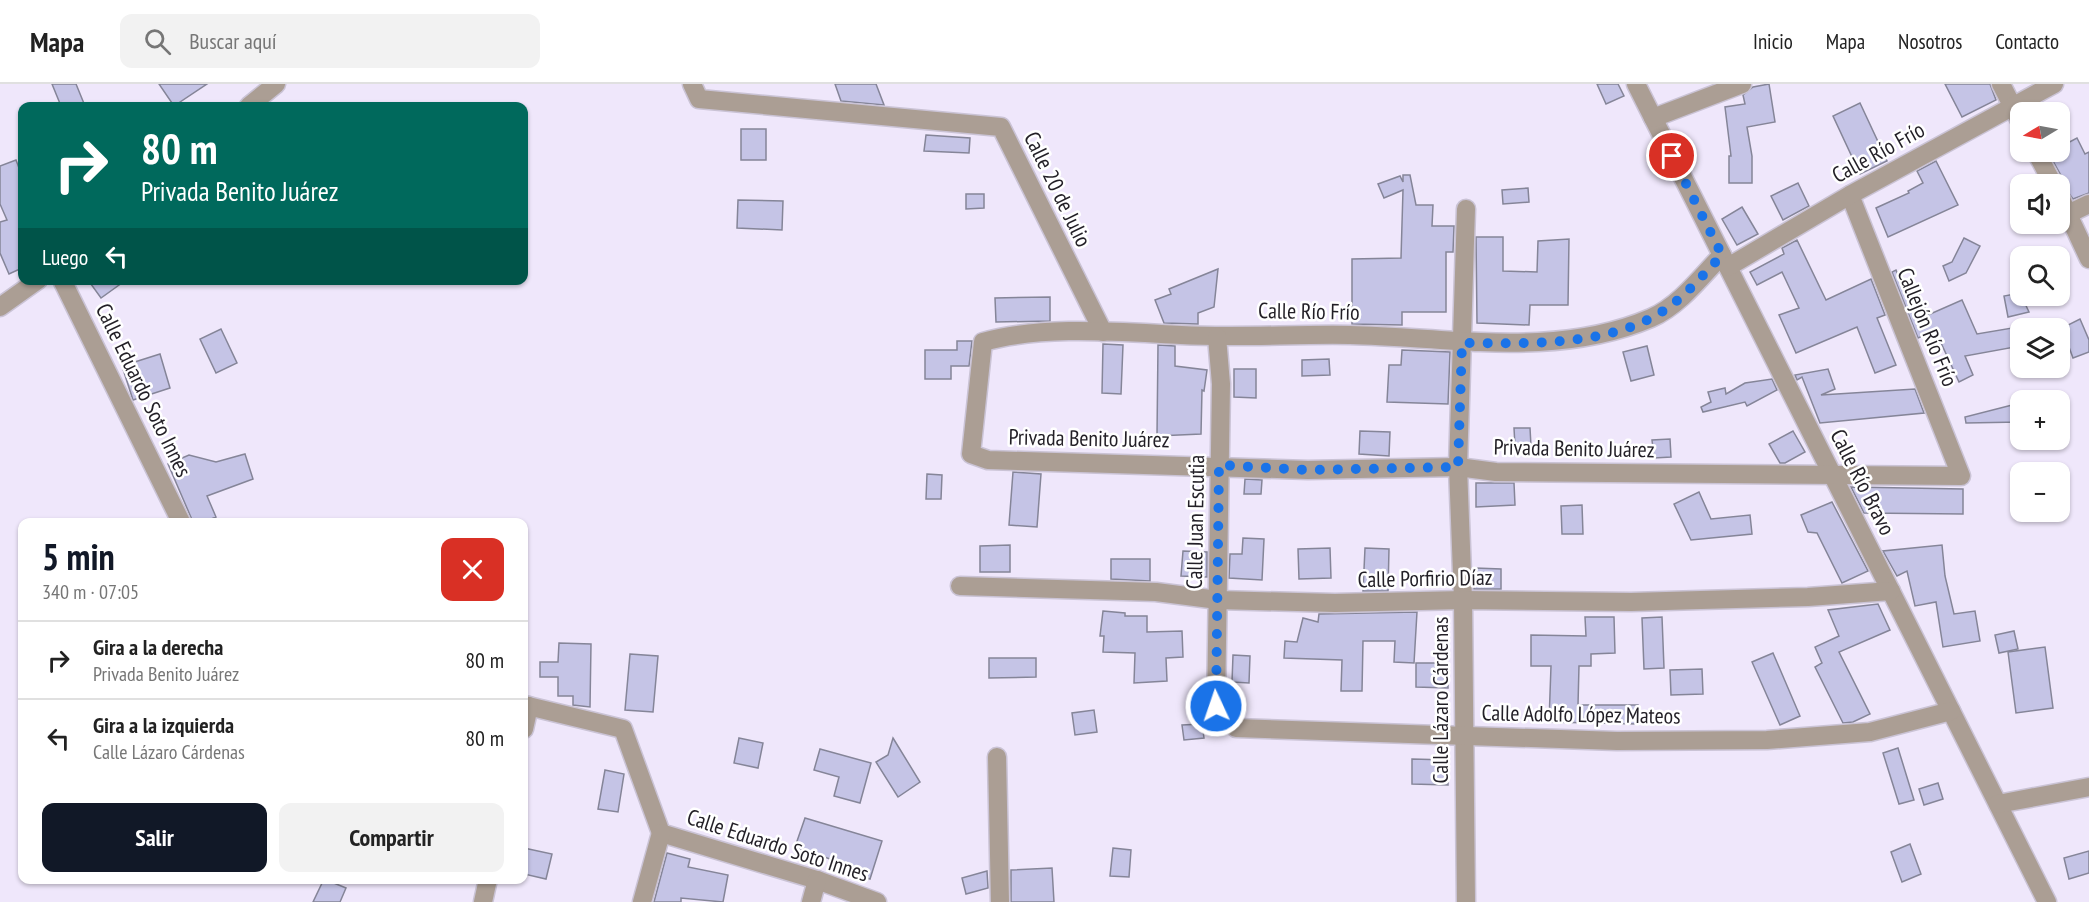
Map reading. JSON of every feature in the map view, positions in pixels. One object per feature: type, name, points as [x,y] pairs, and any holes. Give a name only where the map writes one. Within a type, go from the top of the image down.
[{"type":"street","points":[[254,102],[276,84]]},
{"type":"street","name":"Calle 20 de Julio","points":[[693,84],[699,99],[1001,127],[1103,332]]},
{"type":"street","name":"Calle Río Bravo","points":[[1636,84],[2047,902]]},
{"type":"street","points":[[1653,118],[1742,84]]},
{"type":"street","points":[[2001,84],[2010,102]]},
{"type":"street","name":"Calle Río Frío","points":[[2018,102],[2054,84]]},
{"type":"street","name":"Calle Río Frío","points":[[971,454],[982,342],[1010,334],[1103,332],[1217,337],[1240,334],[1352,335],[1462,343],[1515,343],[1601,335],[1653,317],[1725,261],[2010,106]]},
{"type":"street","name":"Callejón Río Frío","points":[[1850,195],[1961,476]]},
{"type":"street","points":[[2070,213],[2089,204]]},
{"type":"street","name":"Calle Lázaro Cárdenas","points":[[1466,209],[1458,467],[1463,600],[1466,902]]},
{"type":"street","points":[[2070,218],[2089,259]]},
{"type":"street","points":[[0,307],[31,285]]},
{"type":"street","name":"Calle Eduardo Soto Innes","points":[[65,285],[160,474],[179,518]]},
{"type":"street","name":"Calle Juan Escutia","points":[[1216,706],[1221,384],[1217,337]]},
{"type":"street","name":"Privada Benito Juárez","points":[[971,454],[988,460],[1219,465],[1308,470],[1458,467],[1496,472],[1833,477],[1961,476]]},
{"type":"street","name":"Calle Porfirio Díaz","points":[[960,586],[1156,592],[1218,600],[1335,603],[1463,600],[1642,602],[1808,597],[1890,591]]},
{"type":"street","name":"Calle Eduardo Soto Innes","points":[[528,706],[623,729],[661,833],[817,880],[877,902]]},
{"type":"street","name":"Calle Adolfo López Mateos","points":[[1216,706],[1236,728],[1363,730],[1617,741],[1767,740],[1870,732],[1951,711]]},
{"type":"street","points":[[997,757],[1000,902]]},
{"type":"street","points":[[1998,804],[2089,787]]},
{"type":"street","points":[[642,902],[661,833]]},
{"type":"street","points":[[812,902],[817,880]]},
{"type":"street","points":[[483,902],[487,884]]},
{"type":"building","points":[[52,84],[76,84],[83,102],[59,102]]},
{"type":"building","points":[[159,84],[207,84],[180,102],[171,102]]},
{"type":"building","points":[[835,84],[876,84],[884,105],[841,101]]},
{"type":"building","points":[[1597,84],[1618,84],[1624,96],[1606,104]]},
{"type":"building","points":[[1769,84],[1775,122],[1747,127],[1752,156],[1752,183],[1729,183],[1729,156],[1731,156],[1725,107],[1745,104],[1743,95],[1753,87]]},
{"type":"building","points":[[1945,84],[1990,84],[1996,100],[1962,117]]},
{"type":"building","points":[[1860,103],[1887,161],[1860,174],[1833,116]]},
{"type":"building","points":[[741,129],[766,129],[766,160],[741,160]]},
{"type":"building","points":[[926,135],[970,138],[969,153],[924,151]]},
{"type":"building","points":[[2077,138],[2085,154],[2089,152],[2089,193],[2073,199],[2070,195],[2070,174],[2060,174],[2054,162],[2070,162],[2070,142]]},
{"type":"building","points":[[16,160],[18,165],[18,270],[9,274],[0,253],[0,222],[7,220],[0,204],[0,166]]},
{"type":"building","points":[[1936,161],[1958,205],[1888,237],[1876,208],[1909,193],[1908,191],[1923,183],[1917,171]]},
{"type":"building","points":[[1403,175],[1410,175],[1416,205],[1433,205],[1432,226],[1454,226],[1453,252],[1446,252],[1446,312],[1402,312],[1402,325],[1352,324],[1352,259],[1401,258],[1403,190],[1384,198],[1378,184],[1400,176],[1403,182]]},
{"type":"building","points":[[1798,183],[1809,206],[1783,220],[1771,196]]},
{"type":"building","points":[[1528,188],[1529,202],[1503,204],[1502,190]]},
{"type":"building","points":[[966,194],[984,194],[984,208],[966,209]]},
{"type":"building","points":[[738,200],[783,201],[782,230],[737,228]]},
{"type":"building","points":[[1742,207],[1758,234],[1737,245],[1722,219]]},
{"type":"building","points":[[1476,237],[1503,237],[1503,271],[1537,272],[1538,241],[1569,239],[1568,305],[1530,305],[1529,325],[1477,323]]},
{"type":"building","points":[[1964,238],[1980,246],[1966,273],[1949,281],[1943,266],[1952,262]]},
{"type":"building","points":[[1797,240],[1826,300],[1871,279],[1885,315],[1877,318],[1896,365],[1875,373],[1857,327],[1796,353],[1779,315],[1799,308],[1782,272],[1757,285],[1750,272],[1784,254],[1782,248]]},
{"type":"building","points":[[1218,269],[1214,307],[1198,313],[1198,324],[1164,323],[1155,300],[1171,294],[1169,289]]},
{"type":"building","points":[[1896,270],[1905,293],[1916,288],[1928,315],[1962,300],[1977,334],[2010,328],[2010,348],[1965,356],[1973,375],[1959,382],[1941,343],[1930,347],[1925,335],[1918,338],[1892,272]]},
{"type":"building","points":[[92,285],[119,285],[101,298]]},
{"type":"building","points":[[2010,295],[2010,306],[2026,306],[2029,312],[2008,317],[2004,296]]},
{"type":"building","points":[[1050,297],[1050,321],[996,322],[995,298]]},
{"type":"building","points":[[2080,319],[2089,340],[2089,352],[2073,358],[2070,350],[2070,324]]},
{"type":"building","points":[[221,329],[237,363],[216,373],[200,339]]},
{"type":"building","points":[[957,341],[972,341],[969,366],[951,366],[951,379],[925,379],[925,350],[957,350]]},
{"type":"building","points":[[1103,344],[1123,345],[1121,394],[1102,393]]},
{"type":"building","points":[[1158,345],[1175,346],[1175,366],[1207,370],[1204,391],[1202,390],[1201,434],[1157,436]]},
{"type":"building","points":[[1647,346],[1654,375],[1631,381],[1623,352]]},
{"type":"building","points":[[1402,350],[1450,352],[1448,404],[1387,402],[1389,365],[1401,365]]},
{"type":"building","points":[[160,354],[170,388],[133,400],[122,366]]},
{"type":"building","points":[[1329,359],[1330,375],[1302,376],[1302,360]]},
{"type":"building","points":[[1234,369],[1256,369],[1256,398],[1234,397]]},
{"type":"building","points":[[1828,369],[1835,389],[1821,395],[1915,389],[1924,413],[1820,423],[1802,377],[1797,380],[1795,375]]},
{"type":"building","points":[[1772,379],[1777,390],[1747,406],[1745,402],[1703,412],[1701,407],[1711,402],[1708,392],[1725,388],[1726,394],[1745,383]]},
{"type":"building","points":[[2010,406],[2010,422],[1966,423],[1965,417]]},
{"type":"building","points":[[1514,428],[1530,428],[1531,446],[1515,446]]},
{"type":"building","points":[[1360,431],[1390,432],[1389,456],[1359,454]]},
{"type":"building","points":[[1793,431],[1805,452],[1785,463],[1780,463],[1769,444]]},
{"type":"building","points":[[1670,439],[1671,457],[1654,458],[1652,440]]},
{"type":"building","points":[[245,454],[253,479],[207,496],[216,517],[191,518],[168,464],[189,455],[216,462]]},
{"type":"building","points":[[1013,472],[1041,474],[1037,527],[1009,525]]},
{"type":"building","points":[[927,474],[942,475],[941,499],[926,499]]},
{"type":"building","points":[[1245,479],[1262,480],[1261,494],[1244,494]]},
{"type":"building","points":[[1476,483],[1514,483],[1515,505],[1476,507]]},
{"type":"building","points":[[1851,487],[1963,489],[1963,514],[1864,513]]},
{"type":"building","points":[[1699,492],[1711,519],[1750,515],[1752,534],[1691,540],[1674,504]]},
{"type":"building","points":[[1832,502],[1868,571],[1842,583],[1817,533],[1808,532],[1801,515]]},
{"type":"building","points":[[1582,505],[1583,534],[1562,534],[1561,506]]},
{"type":"building","points":[[1243,538],[1264,539],[1262,580],[1229,578],[1230,554],[1242,554]]},
{"type":"building","points":[[1010,545],[1010,572],[980,572],[980,546]]},
{"type":"building","points":[[1942,545],[1945,576],[1954,614],[1975,611],[1980,641],[1943,647],[1936,602],[1915,606],[1907,571],[1897,576],[1883,551]]},
{"type":"building","points":[[1330,548],[1331,578],[1299,579],[1298,549]]},
{"type":"building","points":[[1365,548],[1389,549],[1388,591],[1363,591]]},
{"type":"building","points":[[1183,551],[1207,552],[1207,577],[1181,576]]},
{"type":"building","points":[[1111,559],[1150,559],[1150,581],[1111,579]]},
{"type":"building","points":[[1475,568],[1501,569],[1501,589],[1474,589]]},
{"type":"building","points":[[1878,604],[1890,630],[1839,652],[1870,714],[1853,722],[1843,723],[1815,667],[1822,663],[1815,647],[1839,636],[1828,610]]},
{"type":"building","points":[[1103,611],[1125,613],[1125,616],[1147,616],[1147,632],[1182,631],[1183,657],[1166,658],[1167,681],[1134,683],[1135,653],[1103,652],[1104,636],[1100,636]]},
{"type":"building","points":[[1417,612],[1414,663],[1394,662],[1395,641],[1363,641],[1362,691],[1341,691],[1342,660],[1284,658],[1285,641],[1297,642],[1303,618],[1318,622],[1319,614]]},
{"type":"building","points":[[1585,617],[1614,617],[1615,653],[1591,654],[1591,666],[1579,666],[1578,705],[1638,705],[1638,724],[1549,722],[1551,666],[1531,666],[1531,635],[1586,636]]},
{"type":"building","points":[[1662,617],[1664,668],[1644,669],[1642,618]]},
{"type":"building","points":[[2014,631],[2018,649],[1999,653],[1995,635]]},
{"type":"building","points":[[559,643],[591,644],[590,707],[573,705],[573,696],[558,696],[558,677],[540,677],[540,662],[558,662]]},
{"type":"building","points":[[2045,647],[2053,708],[2016,713],[2008,652]]},
{"type":"building","points":[[1773,653],[1800,716],[1780,725],[1752,662]]},
{"type":"building","points":[[630,654],[658,656],[653,712],[625,710]]},
{"type":"building","points":[[1233,655],[1250,656],[1249,683],[1232,682]]},
{"type":"building","points":[[989,658],[1036,658],[1036,677],[989,678]]},
{"type":"building","points":[[1416,663],[1448,663],[1448,688],[1416,687]]},
{"type":"building","points":[[1702,669],[1703,694],[1671,695],[1670,670]]},
{"type":"building","points":[[1094,710],[1097,732],[1075,735],[1072,713]]},
{"type":"building","points":[[1202,724],[1204,738],[1184,740],[1182,725]]},
{"type":"building","points":[[739,738],[763,743],[758,768],[734,763]]},
{"type":"building","points":[[893,738],[920,782],[898,797],[876,762],[888,755]]},
{"type":"building","points":[[1898,748],[1914,800],[1899,804],[1883,753]]},
{"type":"building","points":[[820,749],[871,763],[860,803],[834,796],[839,777],[814,770]]},
{"type":"building","points":[[1412,759],[1448,760],[1448,785],[1412,784]]},
{"type":"building","points":[[605,770],[624,774],[618,812],[598,809]]},
{"type":"building","points":[[1938,783],[1943,799],[1924,805],[1919,789]]},
{"type":"building","points":[[805,818],[882,841],[870,879],[834,868],[836,861],[795,847]]},
{"type":"building","points":[[1910,844],[1921,874],[1902,882],[1891,852]]},
{"type":"building","points":[[1113,848],[1131,850],[1129,877],[1110,876]]},
{"type":"building","points":[[528,849],[552,854],[546,879],[528,875]]},
{"type":"building","points":[[2089,851],[2089,873],[2069,879],[2064,858]]},
{"type":"building","points":[[667,853],[690,859],[688,867],[728,875],[723,902],[681,898],[681,902],[654,902]]},
{"type":"building","points":[[1052,868],[1054,902],[1011,902],[1011,870]]},
{"type":"building","points":[[987,871],[988,888],[966,894],[962,878]]},
{"type":"building","points":[[322,884],[336,884],[346,888],[340,902],[313,902]]},
{"type":"route","points":[[1216,706],[1214,677],[1218,600],[1219,465],[1308,470],[1458,467],[1462,343],[1515,343],[1601,335],[1653,317],[1689,291],[1722,255],[1672,156]]}]
